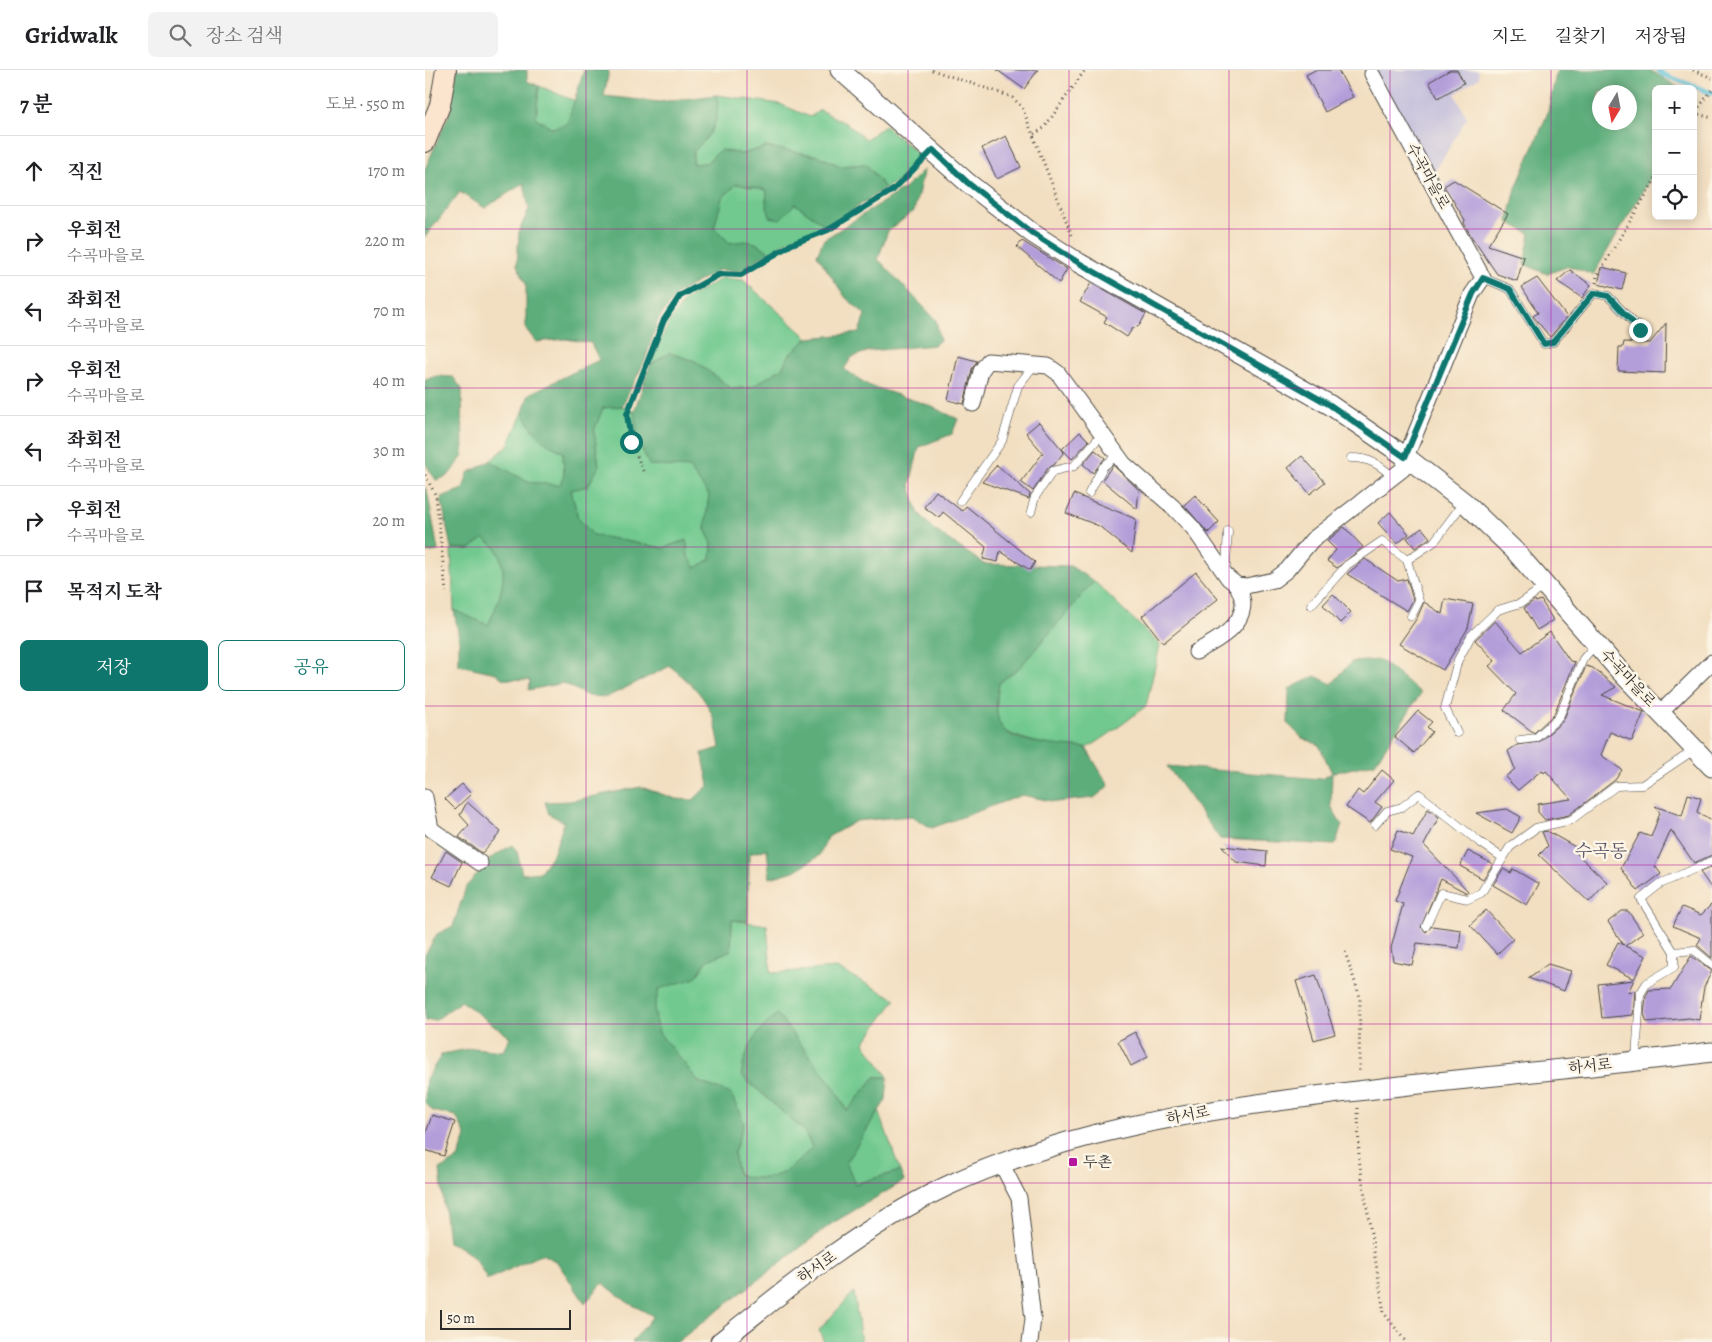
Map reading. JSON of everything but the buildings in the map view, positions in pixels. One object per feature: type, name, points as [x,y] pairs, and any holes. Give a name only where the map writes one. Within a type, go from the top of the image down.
[{"type":"main road","points":[[425,142],[440,105],[446,70]]},
{"type":"street","name":"수곡마을로","points":[[840,70],[933,150],[968,183],[1011,216],[1079,263],[1330,405],[1405,457],[1464,502],[1515,551],[1596,644],[1712,767]]},
{"type":"street","name":"수곡마을로","points":[[1372,74],[1483,278]]},
{"type":"street","points":[[1237,584],[1246,586],[1274,580],[1287,570],[1311,540],[1403,469],[1405,457],[1473,294],[1483,278]]},
{"type":"street","points":[[973,404],[981,370],[988,361],[1048,366],[1058,373],[1124,464],[1173,507],[1193,528],[1221,568],[1237,584],[1243,603],[1237,623],[1219,639],[1196,652]]},
{"type":"street","name":"수곡마을로","points":[[1660,713],[1712,662]]},
{"type":"street","points":[[425,797],[431,829],[480,863]]},
{"type":"street","name":"하서로","points":[[720,1342],[790,1286],[889,1218],[946,1187],[1001,1163],[1064,1142],[1123,1127],[1225,1107],[1358,1090],[1635,1062],[1712,1052]]},
{"type":"street","points":[[1001,1163],[1019,1198],[1033,1319],[1030,1342]]},
{"type":"lane","points":[[1483,278],[1510,289],[1544,344],[1553,342],[1594,293],[1608,296],[1640,330]]},
{"type":"lane","points":[[960,501],[1002,441],[1018,386],[1035,364]]},
{"type":"lane","points":[[1031,512],[1035,497],[1053,471],[1074,466],[1102,434]]},
{"type":"lane","points":[[1089,493],[1103,467],[1117,455]]},
{"type":"lane","points":[[1351,458],[1365,458],[1382,466],[1393,477]]},
{"type":"lane","points":[[1407,560],[1434,542],[1464,502]]},
{"type":"lane","points":[[1221,568],[1226,565],[1228,531]]},
{"type":"lane","points":[[1311,605],[1347,565],[1383,541],[1407,560],[1419,601],[1411,616]]},
{"type":"lane","points":[[1457,733],[1445,708],[1458,660],[1471,636],[1498,610],[1521,603],[1545,586]]},
{"type":"lane","name":"수곡마을로","points":[[1520,740],[1536,738],[1559,717],[1583,660],[1596,644]]},
{"type":"lane","points":[[1426,926],[1441,893],[1468,899],[1481,893],[1510,847],[1536,828],[1571,820],[1616,786],[1642,784],[1696,748]]},
{"type":"lane","points":[[1375,824],[1387,811],[1402,807],[1419,794],[1478,841],[1503,858]]},
{"type":"lane","points":[[1635,1062],[1640,994],[1647,983],[1674,968],[1674,952],[1641,899],[1659,884],[1712,861]]},
{"type":"lane","points":[[1674,952],[1694,950],[1712,965]]},
{"type":"path","points":[[932,70],[1012,97],[1022,107],[1077,248],[1079,263]]},
{"type":"path","points":[[1034,134],[1044,128],[1085,70]]},
{"type":"path","points":[[1693,70],[1712,78]]},
{"type":"path","points":[[1697,110],[1712,90]]},
{"type":"path","points":[[1697,115],[1712,118]]},
{"type":"path","points":[[643,471],[631,442],[627,414],[664,320],[680,296],[720,274],[741,275],[792,244],[828,230],[893,190],[933,150]]},
{"type":"path","points":[[1594,293],[1597,276],[1652,185]]},
{"type":"path","points":[[425,475],[436,496],[446,592]]},
{"type":"path","points":[[1345,952],[1360,997],[1359,1159],[1384,1313],[1406,1342]]},
{"type":"shaded area","points":[[1373,70],[1478,70],[1479,78],[1455,94],[1467,118],[1434,173]]},
{"type":"green space","points":[[457,70],[527,70],[527,81],[539,86],[536,118],[552,128],[567,124],[584,70],[609,70],[604,96],[659,102],[717,95],[716,120],[710,133],[693,152],[693,164],[706,163],[720,150],[742,154],[766,147],[819,156],[840,166],[866,164],[885,188],[828,227],[795,204],[780,219],[770,217],[766,203],[767,190],[737,184],[722,198],[714,228],[730,243],[751,242],[760,245],[769,252],[740,271],[719,270],[678,293],[658,320],[645,360],[622,406],[603,408],[594,431],[599,466],[588,486],[571,490],[578,518],[593,535],[663,548],[687,540],[688,556],[696,568],[711,559],[712,543],[705,529],[709,495],[689,468],[649,465],[638,440],[634,412],[650,365],[669,353],[695,361],[732,389],[752,387],[782,368],[790,354],[808,338],[859,333],[865,314],[846,298],[817,255],[823,240],[905,188],[924,169],[914,211],[888,231],[878,259],[936,320],[940,340],[934,345],[869,351],[852,357],[844,369],[868,385],[928,405],[958,419],[952,434],[919,447],[910,485],[918,512],[933,529],[984,564],[1070,566],[1094,581],[1020,667],[999,683],[997,710],[1001,726],[1006,732],[1015,737],[1039,743],[1086,748],[1109,786],[1094,798],[1056,802],[1022,795],[932,828],[911,816],[856,821],[828,837],[819,856],[794,871],[770,878],[767,849],[749,854],[748,921],[732,920],[731,950],[708,960],[695,978],[659,989],[654,1010],[659,1033],[699,1082],[731,1094],[744,1123],[734,1153],[738,1175],[761,1178],[779,1174],[796,1164],[812,1147],[804,1131],[741,1075],[746,1056],[753,1041],[763,1027],[777,1014],[834,1087],[847,1111],[875,1077],[888,1077],[886,1100],[846,1162],[855,1184],[900,1171],[904,1181],[831,1224],[677,1342],[632,1342],[653,1316],[627,1302],[603,1283],[585,1303],[557,1262],[542,1254],[487,1280],[472,1256],[448,1242],[440,1169],[458,1159],[466,1136],[456,1116],[433,1111],[425,1102],[426,1079],[442,1054],[473,1048],[503,1051],[510,1037],[461,1001],[436,1020],[425,1021],[425,955],[437,934],[453,926],[466,887],[491,858],[512,845],[517,851],[522,874],[540,872],[554,852],[564,822],[549,814],[545,802],[570,801],[641,787],[676,799],[693,800],[709,785],[702,753],[720,748],[714,721],[705,701],[670,666],[607,697],[588,696],[563,683],[529,690],[530,680],[503,679],[496,673],[459,665],[459,638],[454,610],[488,625],[499,599],[503,571],[497,550],[484,538],[470,549],[451,548],[441,497],[463,489],[468,473],[490,461],[528,482],[560,485],[564,475],[563,452],[539,436],[523,412],[529,394],[599,360],[591,343],[566,339],[536,342],[526,329],[526,284],[517,265],[519,231],[529,209],[524,183],[485,208],[460,192],[425,237],[425,169],[450,112]]},
{"type":"green space","points":[[1557,70],[1650,70],[1674,85],[1652,85],[1652,176],[1593,275],[1569,266],[1547,274],[1524,264],[1530,234],[1508,222],[1516,188],[1547,115]]},
{"type":"green space","points":[[539,86],[575,101],[567,125],[552,128],[536,118]]},
{"type":"green space","points":[[717,95],[780,104],[810,117],[820,110],[847,124],[866,139],[885,126],[921,156],[898,181],[885,188],[866,164],[840,166],[819,156],[766,147],[742,154],[720,150],[706,163],[693,164],[693,152],[713,127],[717,113]]},
{"type":"green space","points":[[737,184],[767,190],[766,203],[780,219],[795,204],[828,227],[790,240],[769,252],[760,245],[751,242],[730,243],[714,228],[722,198]]},
{"type":"green space","points":[[722,278],[743,280],[808,338],[790,354],[782,368],[752,387],[732,389],[695,361],[669,353],[650,365],[669,322],[685,300]]},
{"type":"green space","points":[[436,376],[453,377],[462,389],[463,456],[448,476],[436,480],[425,463],[425,380]]},
{"type":"green space","points":[[622,406],[634,412],[638,440],[689,468],[709,495],[705,529],[712,543],[711,559],[696,568],[688,556],[686,540],[663,548],[592,535],[578,518],[571,490],[588,486],[599,466],[594,430],[603,408]]},
{"type":"green space","points":[[523,412],[539,436],[563,452],[564,475],[560,486],[528,482],[490,461],[508,446]]},
{"type":"green space","points":[[425,487],[438,551],[425,553]]},
{"type":"green space","points":[[484,538],[497,550],[502,561],[503,570],[502,589],[488,626],[454,610],[451,549],[470,549]]},
{"type":"green space","points":[[1094,581],[1160,645],[1146,706],[1086,748],[1079,749],[1043,744],[1008,732],[1002,728],[997,718],[996,706],[999,683],[1020,667]]},
{"type":"green space","points":[[1380,660],[1421,693],[1375,763],[1332,773],[1319,745],[1302,738],[1288,724],[1289,689],[1315,676],[1332,684],[1351,662]]},
{"type":"green space","points":[[1167,766],[1321,779],[1332,773],[1331,806],[1342,825],[1335,845],[1220,839]]},
{"type":"green space","points":[[732,920],[767,925],[771,973],[836,968],[896,999],[864,1043],[888,1077],[875,1077],[847,1111],[834,1087],[777,1014],[741,1075],[804,1131],[812,1147],[788,1170],[771,1177],[761,1178],[738,1175],[734,1153],[744,1123],[731,1095],[699,1082],[659,1033],[654,1010],[659,988],[695,978],[708,960],[731,950]]},
{"type":"green space","points":[[879,1111],[900,1171],[855,1184],[846,1162]]},
{"type":"green space","points":[[854,1292],[861,1342],[824,1342],[819,1330]]},
{"type":"waterway","points":[[1658,70],[1664,75],[1712,93]]},
{"type":"place","name":"두촌","points":[[1073,1162]]},
{"type":"district","name":"수곡동","points":[[1601,851]]},
{"type":"route","points":[[631,442],[627,414],[664,320],[680,296],[720,274],[741,275],[792,244],[828,230],[893,190],[933,150],[968,183],[1032,233],[1079,263],[1330,405],[1405,457],[1473,294],[1483,278],[1510,289],[1544,344],[1553,342],[1594,293],[1608,296],[1640,330]]}]
